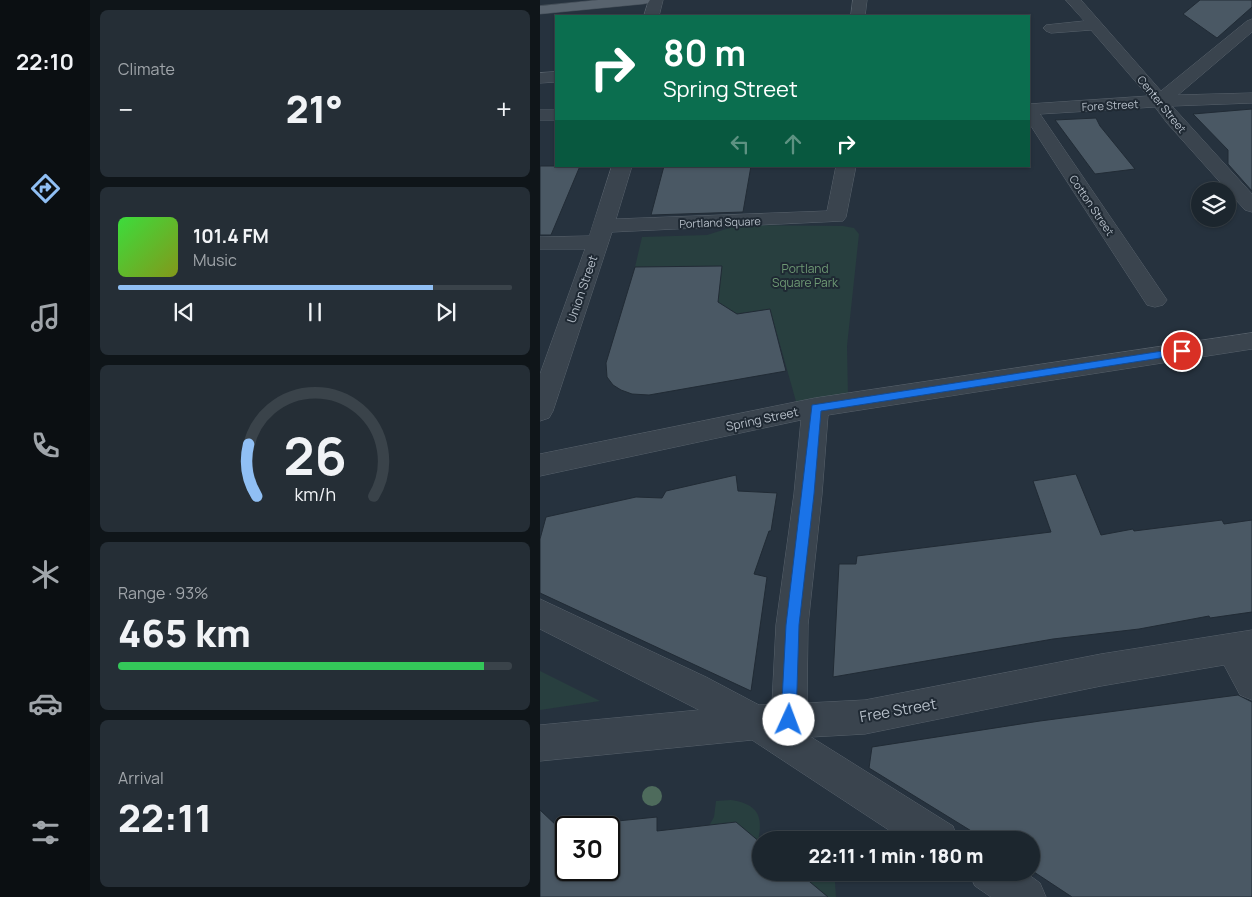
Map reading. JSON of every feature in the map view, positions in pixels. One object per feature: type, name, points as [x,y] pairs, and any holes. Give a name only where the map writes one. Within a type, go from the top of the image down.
[{"type":"main road","points":[[540,10],[643,0]]},
{"type":"street","points":[[652,15],[656,0]]},
{"type":"street","points":[[858,15],[860,0]]},
{"type":"street","name":"Center Street","points":[[1073,0],[1149,86],[1173,119],[1248,197]]},
{"type":"street","points":[[1160,101],[1252,24]]},
{"type":"street","points":[[1231,43],[1252,42]]},
{"type":"street","points":[[540,78],[555,77]]},
{"type":"street","name":"Fore Street","points":[[1030,110],[1160,101],[1252,98]]},
{"type":"street","name":"Cotton Street","points":[[1030,112],[1155,300]]},
{"type":"street","points":[[540,115],[555,115]]},
{"type":"street","name":"Union Street","points":[[540,411],[601,234],[622,167]]},
{"type":"street","name":"Portland Square","points":[[540,243],[699,222],[836,217],[846,167]]},
{"type":"street","name":"Spring Street","points":[[540,465],[816,407],[1252,341]]},
{"type":"street","points":[[772,722],[792,625],[809,485],[816,407]]},
{"type":"street","points":[[540,613],[694,689],[772,722],[926,831]]},
{"type":"street","points":[[1243,647],[1252,684]]},
{"type":"street","name":"Free Street","points":[[540,744],[772,722],[865,718],[1101,670],[1243,647]]},
{"type":"street","points":[[1002,881],[1026,897]]},
{"type":"green space","name":"Portland Square Park","points":[[739,225],[843,226],[854,228],[859,234],[847,346],[848,396],[797,405],[770,309],[737,314],[718,302],[722,266],[635,267],[642,237],[707,235]]},
{"type":"green space","points":[[540,671],[600,701],[540,710]]},
{"type":"green space","points":[[731,800],[747,804],[753,808],[759,818],[760,831],[752,831],[752,839],[709,826],[714,817],[716,801]]},
{"type":"green space","points":[[808,881],[835,881],[836,897],[828,897]]},
{"type":"building","points":[[1200,0],[1252,0],[1252,7],[1217,38],[1183,14]]},
{"type":"building","points":[[1252,109],[1252,191],[1228,164],[1228,150],[1193,114]]},
{"type":"building","points":[[1096,118],[1100,126],[1135,169],[1095,174],[1055,120]]},
{"type":"building","points":[[540,166],[580,167],[551,235],[540,235]]},
{"type":"building","points":[[664,167],[751,167],[743,212],[651,215]]},
{"type":"building","points":[[722,266],[718,302],[737,314],[770,309],[786,371],[649,395],[632,394],[613,385],[607,377],[606,363],[635,267]]},
{"type":"building","points":[[1076,474],[1101,535],[1133,529],[1134,531],[1222,520],[1224,524],[1252,520],[1252,612],[1210,618],[1209,616],[1139,629],[1053,639],[833,677],[839,564],[856,564],[857,556],[1051,532],[1033,481]]},
{"type":"building","points":[[736,475],[738,491],[777,493],[771,531],[769,531],[754,574],[767,577],[751,691],[540,593],[540,539],[546,517],[636,497],[662,498],[666,491]]},
{"type":"building","points":[[1238,695],[1252,702],[1252,897],[1072,897],[1040,876],[1040,831],[971,831],[869,768],[872,747],[1040,721]]},
{"type":"building","points":[[540,810],[555,824],[555,881],[620,881],[620,821],[657,817],[657,831],[736,822],[752,835],[752,881],[809,881],[828,897],[540,897]]},
{"type":"route","points":[[789,720],[792,625],[808,494],[816,407],[1182,351]]}]
